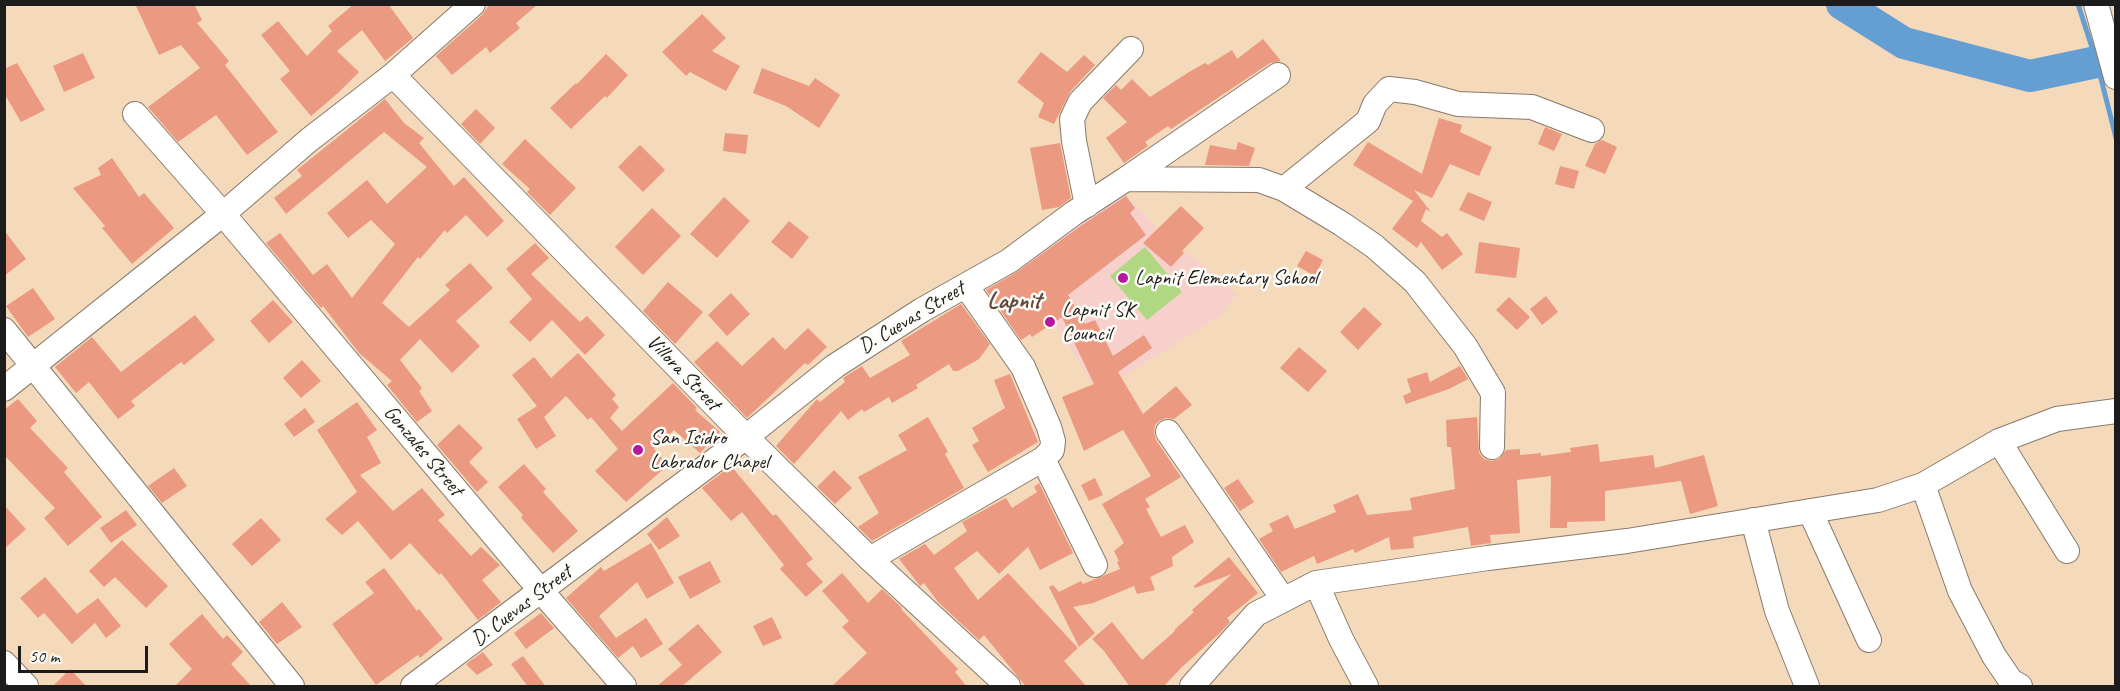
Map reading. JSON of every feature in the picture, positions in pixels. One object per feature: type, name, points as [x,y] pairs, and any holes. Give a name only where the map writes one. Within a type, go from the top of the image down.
[{"type":"street","points":[[4,389],[223,214],[309,140],[393,75],[473,4]]},
{"type":"street","points":[[2096,4],[2115,77]]},
{"type":"street","points":[[1087,205],[1074,141],[1072,118],[1080,102],[1131,50]]},
{"type":"street","name":"Villora Street","points":[[393,75],[746,437],[870,559],[1008,687]]},
{"type":"street","name":"D. Cuevas Street","points":[[413,687],[746,437],[835,366],[922,310],[1009,261],[1278,75]]},
{"type":"street","points":[[1284,189],[1368,122],[1375,104],[1389,89],[1415,92],[1458,104],[1532,107],[1592,130]]},
{"type":"street","name":"Gonzales Street","points":[[135,114],[223,214],[624,687]]},
{"type":"street","points":[[1126,179],[1259,180],[1284,189],[1374,246],[1415,282],[1465,346],[1493,393],[1492,447]]},
{"type":"street","points":[[870,559],[1043,459],[1052,450],[1053,441],[1023,367],[966,286]]},
{"type":"street","points":[[4,330],[292,687]]},
{"type":"street","points":[[1192,687],[1256,614],[1283,598],[1316,583],[1627,541],[1878,500],[1923,485],[1999,441],[2056,419],[2115,411]]},
{"type":"street","points":[[1168,432],[1283,598]]},
{"type":"street","points":[[1999,441],[2067,551]]},
{"type":"street","points":[[1043,459],[1095,565]]},
{"type":"street","points":[[1923,485],[1960,591],[1994,656],[2019,687]]},
{"type":"street","points":[[1810,511],[1869,640]]},
{"type":"street","points":[[1754,520],[1777,611],[1807,687]]},
{"type":"street","points":[[1316,583],[1366,687]]},
{"type":"street","points":[[4,663],[26,687]]},
{"type":"shaded area","name":"Lapnit Elementary School","points":[[1123,191],[1155,226],[1237,294],[1220,316],[1097,393],[1019,261]]},
{"type":"green space","points":[[1145,247],[1182,292],[1147,320],[1110,276]]},
{"type":"building","points":[[194,4],[202,20],[197,23],[229,61],[225,65],[278,132],[247,155],[216,115],[178,142],[148,107],[200,68],[181,45],[159,55],[136,6]]},
{"type":"building","points":[[354,4],[388,4],[413,38],[385,61],[362,30],[337,51],[359,72],[311,116],[280,79],[290,71],[261,35],[278,21],[307,56],[332,31],[328,26]]},
{"type":"building","points":[[490,4],[538,4],[516,23],[520,28],[490,53],[486,47],[452,75],[436,56],[482,15]]},
{"type":"building","points":[[702,14],[726,38],[712,51],[740,66],[726,91],[690,72],[686,76],[662,52]]},
{"type":"building","points":[[1263,39],[1281,61],[1270,63],[1171,129],[1168,126],[1145,142],[1148,146],[1124,163],[1106,138],[1127,122],[1103,98],[1116,85],[1121,90],[1132,79],[1150,97],[1189,72],[1205,63],[1208,65],[1232,50],[1237,59]]},
{"type":"building","points":[[1041,52],[1067,72],[1084,55],[1095,65],[1070,92],[1054,124],[1038,117],[1044,103],[1017,82]]},
{"type":"building","points":[[83,53],[95,78],[64,92],[53,66]]},
{"type":"building","points":[[606,54],[628,75],[607,98],[605,96],[571,129],[550,108]]},
{"type":"building","points":[[17,63],[45,110],[21,122],[4,93],[4,69]]},
{"type":"building","points":[[762,68],[809,86],[815,78],[840,95],[819,128],[786,106],[753,93]]},
{"type":"building","points":[[385,99],[404,123],[424,138],[419,143],[454,186],[464,177],[504,221],[487,237],[466,215],[447,233],[445,230],[420,259],[418,257],[382,303],[409,327],[450,290],[445,285],[470,263],[493,288],[456,321],[480,346],[452,373],[420,339],[400,360],[422,388],[419,391],[432,411],[417,422],[387,385],[392,381],[359,353],[323,306],[321,308],[266,243],[280,233],[313,275],[327,264],[352,298],[395,244],[371,220],[348,238],[327,213],[367,180],[387,204],[427,167],[384,132],[286,214],[274,198],[302,176],[297,170]]},
{"type":"building","points":[[476,109],[495,128],[480,144],[461,124]]},
{"type":"building","points":[[1439,118],[1462,125],[1460,132],[1492,147],[1479,176],[1450,164],[1432,198],[1414,190],[1431,212],[1426,209],[1421,221],[1442,237],[1447,233],[1463,254],[1442,270],[1421,242],[1417,248],[1392,229],[1413,201],[1353,165],[1368,142],[1422,174]]},
{"type":"building","points":[[1545,127],[1562,134],[1554,151],[1538,144]]},
{"type":"building","points":[[725,133],[748,135],[746,154],[723,151]]},
{"type":"building","points":[[525,139],[576,188],[550,215],[527,192],[530,189],[502,164]]},
{"type":"building","points":[[1602,140],[1617,147],[1605,174],[1585,166],[1595,144]]},
{"type":"building","points":[[1238,142],[1255,148],[1249,166],[1205,165],[1210,145],[1236,150]]},
{"type":"building","points":[[1060,143],[1071,198],[1059,207],[1042,210],[1030,148]]},
{"type":"building","points":[[640,145],[665,170],[643,192],[618,167]]},
{"type":"building","points":[[112,158],[139,197],[144,193],[174,228],[132,264],[102,228],[105,226],[73,188],[101,175],[98,168]]},
{"type":"building","points":[[1560,166],[1579,171],[1574,189],[1555,184]]},
{"type":"building","points":[[1468,192],[1492,202],[1484,221],[1459,210]]},
{"type":"building","points":[[1126,196],[1135,208],[1130,213],[1146,235],[1068,295],[1085,324],[1095,320],[1113,356],[1144,335],[1152,348],[1118,372],[1143,414],[1176,386],[1192,405],[1174,419],[1166,418],[1155,425],[1156,440],[1181,477],[1145,499],[1150,507],[1146,509],[1161,537],[1185,525],[1194,542],[1172,557],[1173,566],[1150,577],[1155,590],[1137,594],[1134,586],[1093,603],[1073,607],[1095,633],[1079,647],[1049,587],[1053,585],[1059,592],[1081,581],[1083,584],[1120,569],[1114,551],[1124,543],[1102,504],[1151,476],[1123,430],[1084,451],[1062,397],[1094,384],[1062,317],[1032,337],[1030,334],[1021,340],[986,290],[1017,272]]},
{"type":"building","points":[[724,197],[750,221],[717,258],[690,234]]},
{"type":"building","points":[[1181,206],[1204,228],[1182,251],[1184,253],[1171,267],[1143,243]]},
{"type":"building","points":[[652,208],[681,236],[643,275],[615,247]]},
{"type":"building","points":[[789,221],[809,237],[792,259],[771,242]]},
{"type":"building","points":[[4,230],[26,259],[4,276]]},
{"type":"building","points":[[1479,242],[1520,248],[1516,278],[1475,273]]},
{"type":"building","points":[[535,243],[549,258],[531,274],[580,322],[587,316],[605,335],[585,355],[552,320],[530,342],[509,322],[532,299],[506,269]]},
{"type":"building","points":[[1306,251],[1323,260],[1315,276],[1297,266]]},
{"type":"building","points":[[668,282],[703,312],[675,344],[643,311]]},
{"type":"building","points":[[33,288],[55,319],[28,337],[6,306]]},
{"type":"building","points":[[731,293],[750,314],[727,336],[708,315]]},
{"type":"building","points":[[1546,296],[1558,312],[1542,325],[1530,309]]},
{"type":"building","points":[[1509,297],[1530,317],[1517,330],[1496,310]]},
{"type":"building","points":[[273,300],[293,322],[269,343],[250,321]]},
{"type":"building","points":[[961,304],[990,344],[979,359],[958,371],[953,371],[949,364],[916,385],[918,388],[892,403],[889,397],[864,412],[862,409],[848,420],[841,411],[794,464],[776,446],[817,399],[820,402],[845,382],[843,378],[862,366],[870,378],[910,355],[901,341]]},
{"type":"building","points":[[1364,307],[1382,324],[1358,350],[1340,332]]},
{"type":"building","points":[[195,315],[215,340],[184,365],[181,362],[131,401],[135,406],[118,419],[89,382],[76,393],[55,367],[92,337],[121,372]]},
{"type":"building","points":[[808,328],[827,347],[808,365],[805,363],[747,418],[694,362],[717,341],[742,366],[773,337],[785,350]]},
{"type":"building","points":[[1299,347],[1327,371],[1308,392],[1280,368]]},
{"type":"building","points":[[578,353],[616,395],[612,399],[619,407],[610,418],[622,431],[673,383],[697,408],[695,410],[720,432],[700,453],[674,430],[654,449],[668,465],[626,502],[595,471],[618,449],[591,417],[588,420],[566,396],[544,417],[556,436],[536,449],[517,419],[537,406],[512,375],[534,357],[551,378]]},
{"type":"building","points":[[302,360],[321,381],[301,398],[283,378]]},
{"type":"building","points":[[1460,366],[1468,379],[1449,389],[1406,404],[1403,396],[1411,392],[1407,379],[1427,372],[1430,382]]},
{"type":"building","points":[[1010,374],[1038,442],[988,472],[972,445],[979,441],[972,428],[1005,408],[994,380]]},
{"type":"building","points":[[18,399],[37,421],[30,428],[68,468],[64,472],[102,517],[68,546],[44,518],[55,508],[4,455],[4,410]]},
{"type":"building","points":[[357,402],[377,430],[367,437],[381,463],[360,475],[393,511],[422,488],[445,515],[438,520],[471,556],[481,547],[500,565],[482,580],[501,602],[478,620],[441,573],[439,575],[410,543],[391,560],[358,521],[342,535],[325,519],[357,492],[317,430]]},
{"type":"building","points":[[305,408],[315,422],[294,437],[284,424]]},
{"type":"building","points":[[928,417],[948,452],[945,454],[964,488],[872,541],[858,527],[879,513],[858,477],[907,450],[898,435]]},
{"type":"building","points":[[1477,417],[1479,453],[1484,459],[1491,461],[1499,459],[1506,450],[1520,449],[1520,455],[1541,453],[1541,456],[1571,452],[1570,448],[1598,444],[1600,462],[1653,455],[1655,468],[1704,455],[1718,506],[1690,514],[1681,481],[1605,491],[1605,521],[1567,522],[1567,528],[1550,528],[1551,476],[1517,480],[1520,533],[1490,535],[1491,543],[1471,546],[1468,527],[1413,537],[1414,548],[1391,550],[1389,537],[1355,553],[1353,549],[1317,564],[1314,556],[1281,572],[1259,539],[1273,531],[1269,524],[1288,515],[1295,529],[1336,512],[1333,505],[1358,494],[1367,515],[1412,510],[1410,498],[1455,489],[1451,447],[1447,447],[1446,420]]},
{"type":"building","points":[[459,424],[483,448],[469,462],[488,482],[477,492],[437,445]]},
{"type":"building","points":[[524,464],[546,489],[543,492],[578,531],[553,553],[521,518],[523,515],[498,487]]},
{"type":"building","points":[[731,466],[773,516],[776,514],[813,559],[806,564],[823,582],[806,597],[780,569],[784,565],[742,512],[731,521],[702,488]]},
{"type":"building","points":[[174,468],[187,486],[162,503],[148,486]]},
{"type":"building","points":[[834,470],[852,488],[835,504],[817,487]]},
{"type":"building","points":[[1095,478],[1103,495],[1089,501],[1081,485]]},
{"type":"building","points":[[1238,479],[1254,502],[1240,511],[1224,488]]},
{"type":"building","points":[[1039,483],[1073,553],[1040,570],[1028,547],[999,574],[977,551],[954,568],[978,600],[1008,573],[1078,648],[1064,661],[1087,687],[1026,687],[984,635],[979,640],[938,602],[924,583],[920,586],[899,559],[925,544],[934,555],[967,531],[962,522],[1006,498],[1012,508],[1037,492],[1034,487]]},
{"type":"building","points":[[4,505],[26,529],[4,549]]},
{"type":"building","points":[[126,510],[137,525],[111,543],[100,528]]},
{"type":"building","points":[[667,517],[680,536],[659,550],[647,534]]},
{"type":"building","points":[[261,518],[281,540],[252,566],[232,544]]},
{"type":"building","points":[[122,540],[168,586],[146,608],[115,577],[104,587],[89,571]]},
{"type":"building","points":[[651,543],[674,583],[647,599],[637,582],[599,616],[616,638],[646,618],[663,644],[641,658],[633,646],[618,658],[566,598],[601,567],[604,571]]},
{"type":"building","points":[[1229,557],[1258,593],[1227,618],[1230,622],[1220,633],[1163,687],[1130,687],[1104,651],[1092,639],[1112,622],[1142,660],[1175,631],[1194,612],[1192,610],[1232,574],[1195,588],[1194,586]]},
{"type":"building","points":[[710,561],[721,582],[690,599],[678,577]]},
{"type":"building","points":[[384,568],[417,611],[419,609],[443,639],[420,658],[418,655],[376,685],[332,624],[374,593],[365,582]]},
{"type":"building","points":[[842,573],[868,603],[882,589],[958,669],[955,672],[967,687],[831,687],[867,653],[842,627],[849,621],[822,591]]},
{"type":"building","points":[[45,577],[77,614],[98,598],[121,626],[106,638],[95,623],[72,644],[44,613],[38,618],[20,598]]},
{"type":"building","points":[[282,602],[302,627],[277,644],[259,622]]},
{"type":"building","points":[[541,613],[554,628],[526,649],[514,633]]},
{"type":"building","points":[[202,614],[223,639],[227,635],[243,652],[231,664],[252,687],[174,687],[192,669],[169,644]]},
{"type":"building","points":[[772,617],[782,638],[763,646],[753,626]]},
{"type":"building","points":[[698,624],[722,652],[681,687],[656,687],[682,665],[668,649]]},
{"type":"building","points":[[483,652],[493,665],[477,675],[466,664]]},
{"type":"building","points":[[523,656],[546,687],[528,687],[511,664]]},
{"type":"building","points":[[70,669],[87,687],[52,687]]},
{"type":"waterway","points":[[1842,4],[1904,43],[2030,76],[2106,60]]},
{"type":"waterway","points":[[2078,4],[2097,63],[2116,138]]},
{"type":"place","name":"Lapnit Elementary School","points":[[1123,278]]},
{"type":"place","name":"Lapnit SK Council","points":[[1050,322]]},
{"type":"place","name":"San Isidro Labrador Chapel","points":[[638,450]]},
{"type":"district","name":"Lapnit","points":[[1014,302]]}]
